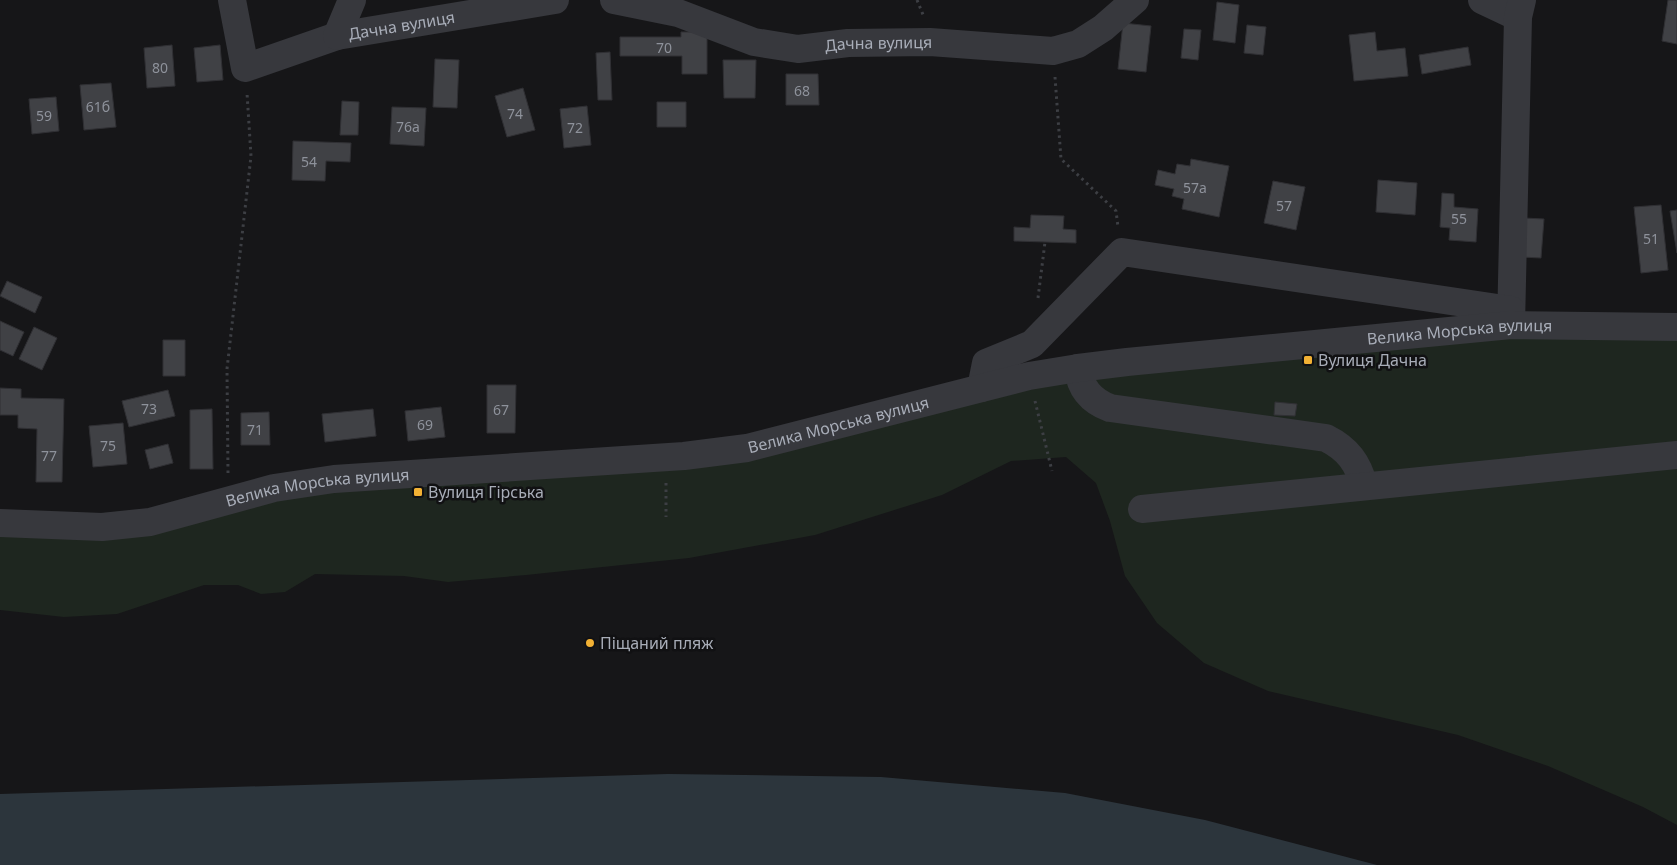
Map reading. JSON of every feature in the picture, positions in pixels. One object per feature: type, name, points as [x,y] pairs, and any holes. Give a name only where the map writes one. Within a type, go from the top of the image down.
[{"type":"street","points":[[232,0],[245,68]]},
{"type":"street","points":[[337,36],[352,0]]},
{"type":"street","name":"Дачна вулиця","points":[[245,68],[337,36],[555,0]]},
{"type":"street","name":"Дачна вулиця","points":[[614,0],[678,13],[754,42],[798,49],[848,43],[930,42],[1053,52],[1078,44],[1103,28],[1135,0]]},
{"type":"street","points":[[981,388],[986,362],[1032,344],[1122,252],[1511,318],[1525,6],[1482,0]]},
{"type":"street","name":"Велика Морська вулиця","points":[[0,522],[102,526],[150,522],[274,488],[334,479],[684,456],[738,449],[1029,376],[1078,368],[1511,318],[1677,327]]},
{"type":"street","points":[[1078,368],[1079,377],[1087,393],[1094,400],[1110,408],[1326,438],[1348,452],[1356,462],[1364,486]]},
{"type":"street","points":[[1142,509],[1677,454]]},
{"type":"path","points":[[917,0],[925,17]]},
{"type":"path","points":[[1053,52],[1062,159],[1116,211]]},
{"type":"path","points":[[228,478],[227,369],[251,156],[245,68]]},
{"type":"path","points":[[1036,408],[1052,471]]},
{"type":"path","points":[[666,474],[666,516]]},
{"type":"shaded area","points":[[1677,327],[1677,825],[1643,807],[1548,766],[1458,735],[1268,691],[1204,663],[1157,623],[1125,576],[1110,521],[1096,483],[1066,457],[1011,461],[942,495],[815,535],[689,558],[448,582],[404,576],[315,574],[285,592],[261,594],[238,585],[204,585],[117,614],[64,617],[0,610],[0,522],[229,502],[684,456],[1078,368]]},
{"type":"shaded area","points":[[668,774],[881,777],[1065,793],[1205,820],[1377,865],[0,865],[0,794]]},
{"type":"building","points":[[1668,0],[1677,0],[1677,44],[1662,41]]},
{"type":"building","points":[[1217,2],[1239,5],[1235,43],[1213,40]]},
{"type":"building","points":[[1123,23],[1151,26],[1146,72],[1118,69]]},
{"type":"building","points":[[1247,25],[1266,27],[1263,55],[1244,53]]},
{"type":"building","points":[[1184,29],[1201,30],[1198,60],[1181,58]]},
{"type":"building","points":[[681,32],[707,32],[707,74],[682,74],[682,56],[620,56],[620,37],[681,37]]},
{"type":"building","points":[[1375,32],[1377,51],[1405,48],[1408,76],[1354,81],[1349,35]]},
{"type":"building","points":[[172,45],[175,86],[147,88],[144,48]]},
{"type":"building","points":[[220,45],[223,80],[197,82],[194,48]]},
{"type":"building","points":[[1468,47],[1471,65],[1422,74],[1419,55]]},
{"type":"building","points":[[610,52],[612,100],[598,100],[596,53]]},
{"type":"building","points":[[435,59],[459,60],[457,108],[433,107]]},
{"type":"building","points":[[723,60],[756,60],[755,98],[724,98]]},
{"type":"building","points":[[786,74],[818,74],[819,105],[786,105]]},
{"type":"building","points":[[111,83],[116,127],[84,130],[80,85]]},
{"type":"building","points":[[523,88],[535,130],[507,137],[495,96]]},
{"type":"building","points":[[56,97],[59,131],[32,134],[29,99]]},
{"type":"building","points":[[342,101],[359,102],[358,135],[340,135]]},
{"type":"building","points":[[657,102],[686,102],[686,127],[657,127]]},
{"type":"building","points":[[587,106],[591,145],[564,148],[560,109]]},
{"type":"building","points":[[392,107],[426,108],[424,146],[390,144]]},
{"type":"building","points":[[293,141],[351,143],[350,162],[326,161],[325,181],[292,180]]},
{"type":"building","points":[[1191,159],[1229,166],[1219,217],[1182,209],[1184,199],[1172,196],[1174,189],[1155,185],[1158,170],[1175,174],[1177,164],[1190,166]]},
{"type":"building","points":[[1378,180],[1417,183],[1415,215],[1376,212]]},
{"type":"building","points":[[1273,181],[1305,187],[1296,230],[1264,223]]},
{"type":"building","points":[[1442,193],[1454,194],[1454,207],[1478,209],[1476,242],[1449,240],[1450,228],[1440,227]]},
{"type":"building","points":[[1661,205],[1668,270],[1641,273],[1634,207]]},
{"type":"building","points":[[1677,210],[1677,253],[1670,211]]},
{"type":"building","points":[[1031,215],[1064,216],[1063,229],[1076,230],[1076,243],[1014,241],[1014,227],[1030,228]]},
{"type":"building","points":[[1524,218],[1544,219],[1541,258],[1521,257]]},
{"type":"building","points":[[7,281],[42,297],[35,313],[0,296]]},
{"type":"building","points":[[0,321],[24,332],[13,356],[0,350]]},
{"type":"building","points":[[34,327],[57,338],[42,370],[19,359]]},
{"type":"building","points":[[163,340],[185,340],[185,376],[163,376]]},
{"type":"building","points":[[487,385],[516,385],[515,433],[487,433]]},
{"type":"building","points":[[0,388],[21,389],[21,398],[64,399],[62,482],[36,482],[37,429],[18,428],[18,415],[0,415]]},
{"type":"building","points":[[168,390],[175,416],[129,427],[122,401]]},
{"type":"building","points":[[1275,402],[1297,404],[1295,416],[1274,415]]},
{"type":"building","points":[[441,407],[445,437],[408,441],[405,411]]},
{"type":"building","points":[[212,409],[213,469],[190,469],[190,410]]},
{"type":"building","points":[[373,409],[376,436],[325,442],[322,414]]},
{"type":"building","points":[[269,412],[270,445],[241,445],[241,413]]},
{"type":"building","points":[[123,423],[127,464],[93,467],[89,426]]},
{"type":"building","points":[[168,444],[173,463],[150,469],[145,450]]},
{"type":"place","name":"Вулиця Дачна","points":[[1308,360]]},
{"type":"place","name":"Вулиця Гірська","points":[[418,492]]},
{"type":"place","name":"Піщаний пляж","points":[[590,643]]}]
